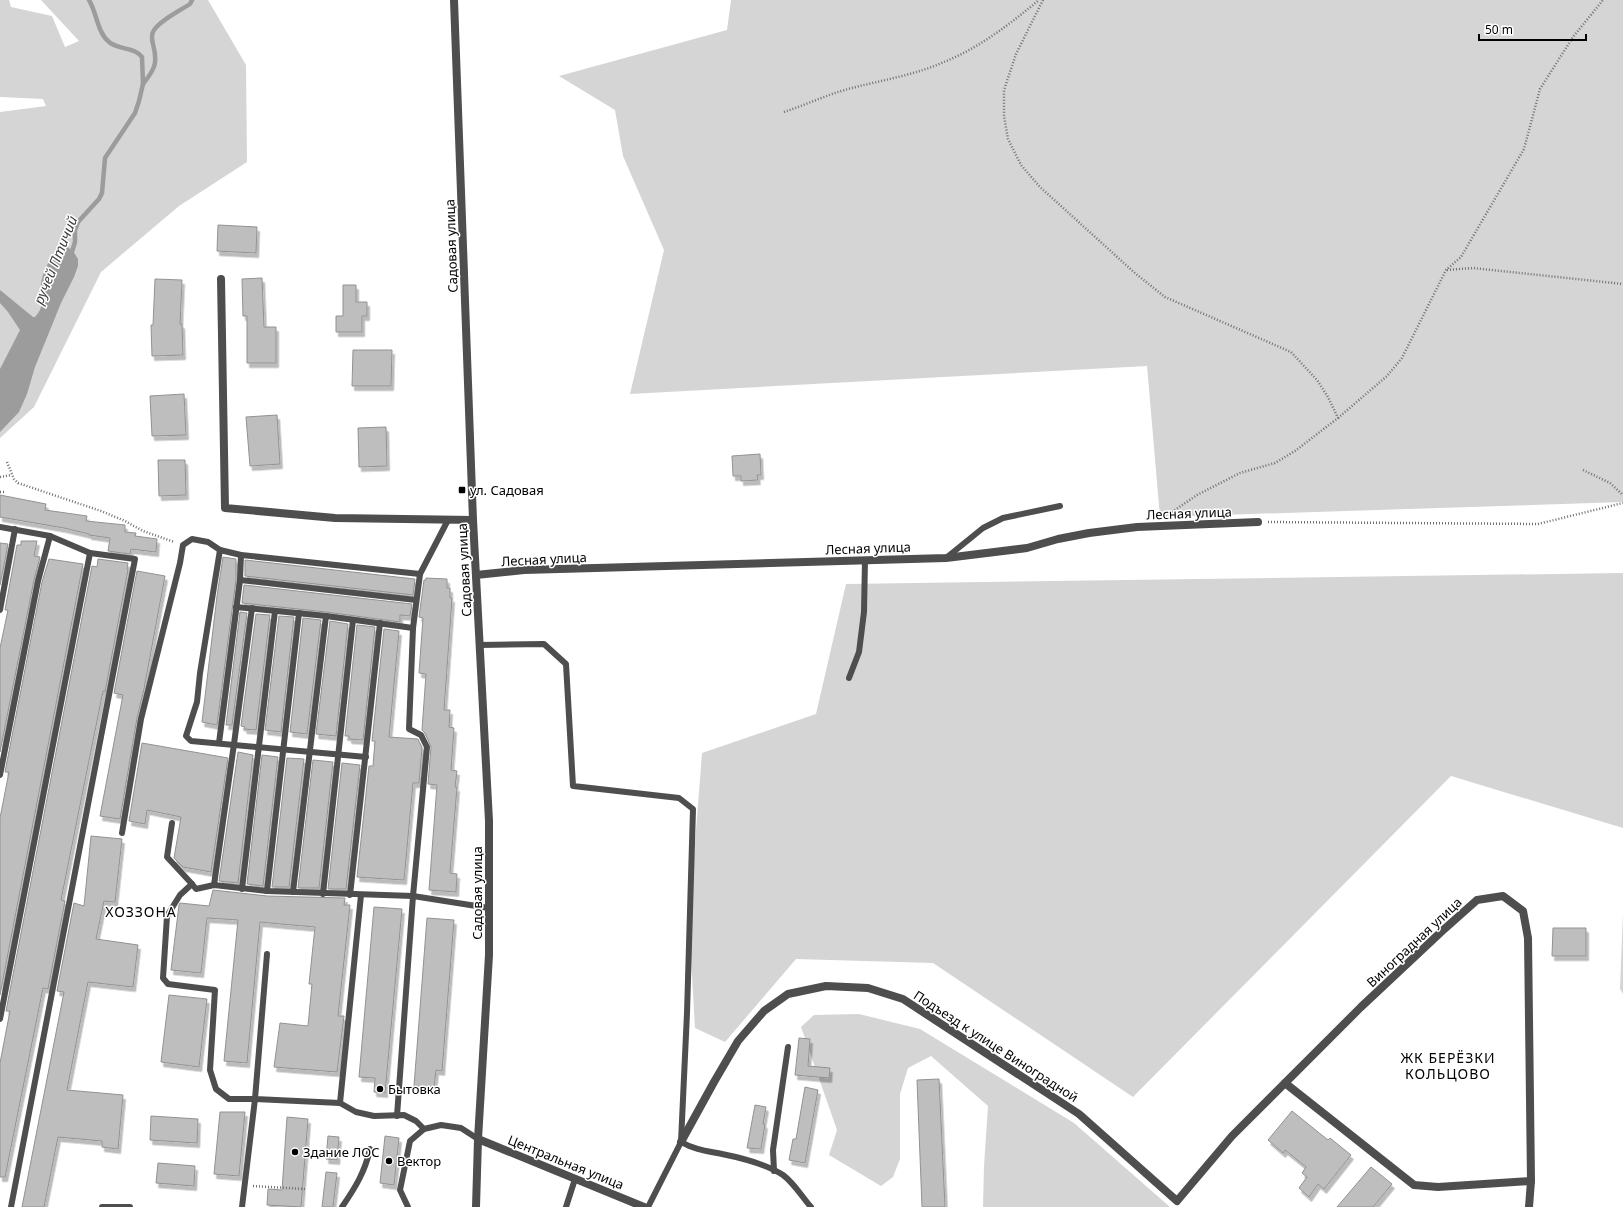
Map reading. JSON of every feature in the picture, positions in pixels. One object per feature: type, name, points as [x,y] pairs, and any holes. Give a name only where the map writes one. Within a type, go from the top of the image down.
[{"type":"street","name":"Садовая улица","points":[[454,0],[473,520],[489,821],[489,955],[478,1139],[476,1207]]},
{"type":"street","points":[[221,279],[225,508],[334,518],[473,520]]},
{"type":"street","name":"Лесная улица","points":[[476,575],[524,570],[946,558],[1027,548],[1058,539],[1089,533],[1154,526],[1258,522]]},
{"type":"street","name":"Виноградная улица","points":[[1177,1201],[1232,1136],[1361,1007],[1476,900],[1503,896],[1523,911],[1528,938],[1531,1181],[1529,1207]]},
{"type":"street","name":"Подъезд к улице Виноградной","points":[[681,1142],[738,1040],[764,1011],[788,994],[826,986],[868,988],[903,1000],[1079,1114],[1177,1201]]},
{"type":"street","points":[[1285,1083],[1414,1186],[1438,1187],[1531,1181]]},
{"type":"street","name":"Центральная улица","points":[[478,1139],[644,1207]]},
{"type":"lane","points":[[946,558],[983,528],[1003,518],[1060,506]]},
{"type":"lane","points":[[397,1116],[413,896],[427,747],[421,735],[409,729],[413,628],[420,574],[448,520]]},
{"type":"lane","points":[[0,527],[50,536],[90,552],[135,559],[11,1207]]},
{"type":"lane","points":[[0,610],[15,529]]},
{"type":"lane","points":[[0,774],[38,581],[50,536]]},
{"type":"lane","points":[[122,833],[141,719],[180,563],[182,545],[192,539],[208,542],[220,550],[241,555],[420,574]]},
{"type":"lane","points":[[220,550],[200,673],[197,702],[186,736],[191,741],[366,757]]},
{"type":"lane","points":[[0,1019],[90,552]]},
{"type":"lane","points":[[218,744],[240,580],[241,555]]},
{"type":"lane","points":[[849,678],[859,652],[860,645],[864,612],[865,560]]},
{"type":"lane","points":[[240,580],[416,600]]},
{"type":"lane","points":[[236,607],[326,616],[413,628]]},
{"type":"lane","points":[[214,885],[252,608]]},
{"type":"lane","points":[[242,889],[275,611]]},
{"type":"lane","points":[[267,891],[299,613]]},
{"type":"lane","points":[[293,892],[311,752],[326,616]]},
{"type":"lane","points":[[323,894],[337,754],[353,620]]},
{"type":"lane","points":[[350,895],[380,623]]},
{"type":"lane","points":[[480,645],[544,644],[566,664],[573,786],[679,798],[693,809],[688,1014],[681,1142],[648,1207]]},
{"type":"lane","points":[[172,823],[167,857],[196,889],[214,885],[267,891],[413,896],[489,908]]},
{"type":"lane","points":[[192,884],[180,895],[167,916],[163,978],[168,984],[215,990],[210,1070],[216,1089],[229,1099],[340,1103],[356,1112],[374,1116],[404,1115],[416,1121],[424,1129]]},
{"type":"lane","points":[[340,1103],[361,895]]},
{"type":"lane","points":[[242,1207],[254,1099],[267,954]]},
{"type":"lane","points":[[774,1170],[773,1150],[788,1047]]},
{"type":"lane","points":[[408,1207],[400,1190],[410,1141],[424,1129],[441,1125],[461,1128],[478,1139]]},
{"type":"lane","points":[[681,1142],[694,1149],[724,1154],[774,1170],[783,1175],[793,1184],[811,1207]]},
{"type":"lane","points":[[342,1207],[362,1177],[370,1149]]},
{"type":"lane","points":[[566,1207],[575,1179]]},
{"type":"lane","points":[[102,1207],[130,1207]]},
{"type":"path","points":[[784,112],[838,92],[910,75],[945,62],[976,46],[1039,0]]},
{"type":"path","points":[[1043,0],[1016,54],[1004,90],[1004,116],[1008,139],[1020,166],[1040,187],[1136,274],[1164,297],[1291,352],[1316,380],[1328,397],[1338,418]]},
{"type":"path","points":[[1154,526],[1197,495],[1240,473],[1275,463],[1295,451],[1338,418],[1387,376],[1402,358],[1446,270],[1461,257],[1524,148],[1540,89],[1573,37],[1603,0]]},
{"type":"path","points":[[1446,270],[1474,268],[1623,284]]},
{"type":"path","points":[[7,462],[12,475],[18,483],[101,511],[143,531],[182,545]]},
{"type":"path","points":[[1583,470],[1610,483],[1623,495]]},
{"type":"path","points":[[0,477],[12,475]]},
{"type":"path","points":[[1258,522],[1538,524],[1623,503]]},
{"type":"path","points":[[244,1186],[305,1189]]},
{"type":"shaded area","points":[[0,0],[9,0],[11,7],[52,16],[65,47],[79,41],[41,0],[208,0],[246,65],[247,162],[179,206],[101,272],[34,407],[0,438],[0,112],[46,106],[43,99],[0,97]]},
{"type":"shaded area","points":[[731,0],[1623,0],[1623,502],[1160,517],[1147,366],[630,394],[664,250],[623,156],[615,110],[559,76],[727,30]]},
{"type":"shaded area","points":[[1623,573],[1623,828],[1451,776],[1133,1097],[933,963],[796,959],[725,1042],[695,1028],[689,922],[702,753],[816,714],[846,584]]},
{"type":"shaded area","points":[[1623,913],[1623,994],[1620,989]]},
{"type":"shaded area","points":[[859,1014],[920,1029],[1074,1123],[1170,1207],[983,1207],[988,1106],[931,1056],[908,1068],[900,1094],[900,1159],[893,1177],[881,1186],[829,1155],[837,1130],[801,1027],[814,1015]]},
{"type":"water","points":[[65,245],[73,251],[78,259],[78,266],[35,367],[27,394],[19,412],[0,432],[0,369],[20,330],[0,303],[0,290],[33,317],[35,317],[40,309],[42,301],[41,284],[46,268],[56,252]]},
{"type":"building","points":[[218,225],[257,227],[256,253],[217,251]]},
{"type":"building","points":[[262,278],[264,327],[276,327],[276,363],[247,363],[247,316],[243,316],[242,279]]},
{"type":"building","points":[[155,279],[182,280],[180,324],[182,324],[183,355],[152,356],[151,325],[153,325]]},
{"type":"building","points":[[343,285],[356,285],[356,302],[367,302],[367,316],[362,316],[362,332],[336,332],[336,316],[343,316]]},
{"type":"building","points":[[353,350],[392,350],[391,386],[352,386]]},
{"type":"building","points":[[184,394],[186,435],[152,436],[150,396]]},
{"type":"building","points":[[277,415],[280,464],[250,466],[246,417]]},
{"type":"building","points":[[386,427],[387,466],[359,467],[358,428]]},
{"type":"building","points":[[760,454],[761,475],[757,475],[758,480],[741,481],[741,476],[733,476],[732,456]]},
{"type":"building","points":[[158,460],[185,460],[186,495],[159,496]]},
{"type":"building","points":[[0,495],[46,504],[45,510],[87,516],[86,521],[125,525],[125,532],[136,533],[135,536],[157,539],[156,552],[131,549],[130,554],[108,551],[110,538],[0,517]]},
{"type":"building","points":[[21,541],[37,541],[34,556],[40,557],[34,580],[0,752],[0,648],[8,610],[5,610],[17,545],[21,545]]},
{"type":"building","points":[[0,543],[8,544],[0,585]]},
{"type":"building","points":[[223,557],[236,559],[236,580],[217,725],[202,722]]},
{"type":"building","points":[[49,559],[83,564],[0,995],[0,818],[9,772],[5,772],[42,582]]},
{"type":"building","points":[[98,559],[128,563],[128,570],[105,692],[103,691],[61,900],[65,901],[48,989],[43,988],[5,1177],[0,1177],[0,1063],[10,1011],[6,1011],[92,566],[97,567]]},
{"type":"building","points":[[245,560],[415,579],[413,595],[245,576]]},
{"type":"building","points":[[137,571],[165,576],[144,689],[137,718],[120,819],[100,816],[123,695],[114,693]]},
{"type":"building","points":[[426,578],[447,579],[447,588],[450,588],[450,598],[452,598],[444,710],[450,710],[449,727],[454,728],[451,770],[457,771],[450,873],[457,874],[456,892],[429,890],[437,785],[428,784],[431,747],[425,733],[422,730],[426,674],[419,673],[423,618],[419,617],[424,580],[426,580]]},
{"type":"building","points":[[244,585],[412,604],[410,616],[400,615],[400,622],[242,603]]},
{"type":"building","points":[[240,612],[247,613],[232,725],[226,725]]},
{"type":"building","points":[[256,614],[270,615],[256,730],[244,729],[245,727],[241,726]]},
{"type":"building","points":[[279,616],[294,617],[281,732],[265,730]]},
{"type":"building","points":[[303,618],[321,620],[307,734],[290,732]]},
{"type":"building","points":[[330,621],[348,624],[336,736],[316,734]]},
{"type":"building","points":[[357,625],[375,627],[363,740],[349,739],[349,736],[345,736]]},
{"type":"building","points":[[384,629],[399,631],[389,737],[418,739],[422,748],[419,783],[413,783],[404,880],[357,877],[369,766],[373,766],[375,741],[372,741]]},
{"type":"building","points":[[142,743],[228,758],[211,872],[183,867],[174,858],[181,817],[147,810],[145,824],[129,821]]},
{"type":"building","points":[[238,752],[253,755],[238,883],[219,881]]},
{"type":"building","points":[[262,755],[278,757],[263,886],[247,884]]},
{"type":"building","points":[[287,758],[304,759],[289,887],[272,887]]},
{"type":"building","points":[[313,760],[333,762],[319,888],[298,888]]},
{"type":"building","points":[[342,763],[360,765],[346,889],[328,889]]},
{"type":"building","points":[[91,836],[122,839],[115,902],[104,901],[96,939],[138,945],[133,987],[88,982],[67,1090],[123,1095],[118,1149],[102,1147],[102,1141],[58,1137],[44,1207],[22,1207],[64,992],[57,991],[74,903],[84,906]]},
{"type":"building","points":[[213,890],[267,896],[345,898],[344,905],[350,905],[338,1016],[344,1016],[337,1072],[274,1067],[280,1023],[308,1026],[312,984],[309,984],[315,927],[260,922],[247,1063],[224,1061],[238,920],[207,918],[201,973],[171,970],[180,903],[209,906]]},
{"type":"building","points":[[374,907],[402,909],[385,1093],[374,1092],[375,1078],[359,1077]]},
{"type":"building","points":[[427,918],[454,920],[442,1071],[436,1070],[434,1087],[414,1086]]},
{"type":"building","points":[[1553,928],[1586,928],[1586,956],[1552,956]]},
{"type":"building","points":[[169,995],[207,999],[199,1067],[161,1062]]},
{"type":"building","points":[[799,1038],[810,1039],[808,1066],[830,1068],[829,1078],[795,1075]]},
{"type":"building","points":[[939,1079],[945,1207],[922,1207],[917,1080]]},
{"type":"building","points":[[805,1087],[818,1090],[805,1163],[789,1160],[793,1139],[796,1139]]},
{"type":"building","points":[[755,1105],[766,1107],[761,1149],[747,1148]]},
{"type":"building","points":[[1292,1111],[1328,1140],[1330,1138],[1351,1155],[1324,1189],[1318,1184],[1309,1197],[1299,1188],[1307,1177],[1302,1173],[1306,1167],[1285,1150],[1283,1153],[1268,1140]]},
{"type":"building","points":[[220,1112],[245,1112],[239,1176],[214,1174]]},
{"type":"building","points":[[151,1116],[198,1119],[197,1143],[150,1140]]},
{"type":"building","name":"Здание ЛОС","points":[[287,1117],[308,1119],[301,1207],[267,1205],[268,1189],[282,1190]]},
{"type":"building","points":[[328,1136],[339,1137],[337,1160],[326,1159]]},
{"type":"building","name":"Вектор","points":[[385,1136],[399,1138],[394,1185],[380,1183]]},
{"type":"building","points":[[158,1163],[195,1166],[194,1186],[156,1183]]},
{"type":"building","points":[[1371,1167],[1392,1184],[1373,1207],[1337,1207]]},
{"type":"building","points":[[326,1172],[337,1173],[333,1207],[322,1207]]},
{"type":"waterway","name":"ручей Птичий","points":[[71,255],[75,242],[75,230],[78,222],[99,199],[102,193],[105,158],[135,113],[143,84],[142,57],[131,50],[113,45],[105,38],[89,0]]},
{"type":"waterway","points":[[143,84],[153,70],[154,66],[155,56],[152,35],[155,28],[170,16],[190,4],[192,0]]},
{"type":"place","name":"ул. Садовая","points":[[462,490]]},
{"type":"place","name":"Бытовка","points":[[380,1089]]},
{"type":"place","name":"Здание ЛОС","points":[[295,1152]]},
{"type":"place","name":"Вектор","points":[[389,1161]]},
{"type":"district","name":"ХОЗЗОНА","points":[[141,911]]},
{"type":"district","name":"ЖК БЕРЁЗКИ КОЛЬЦОВО","points":[[1448,1066]]}]
